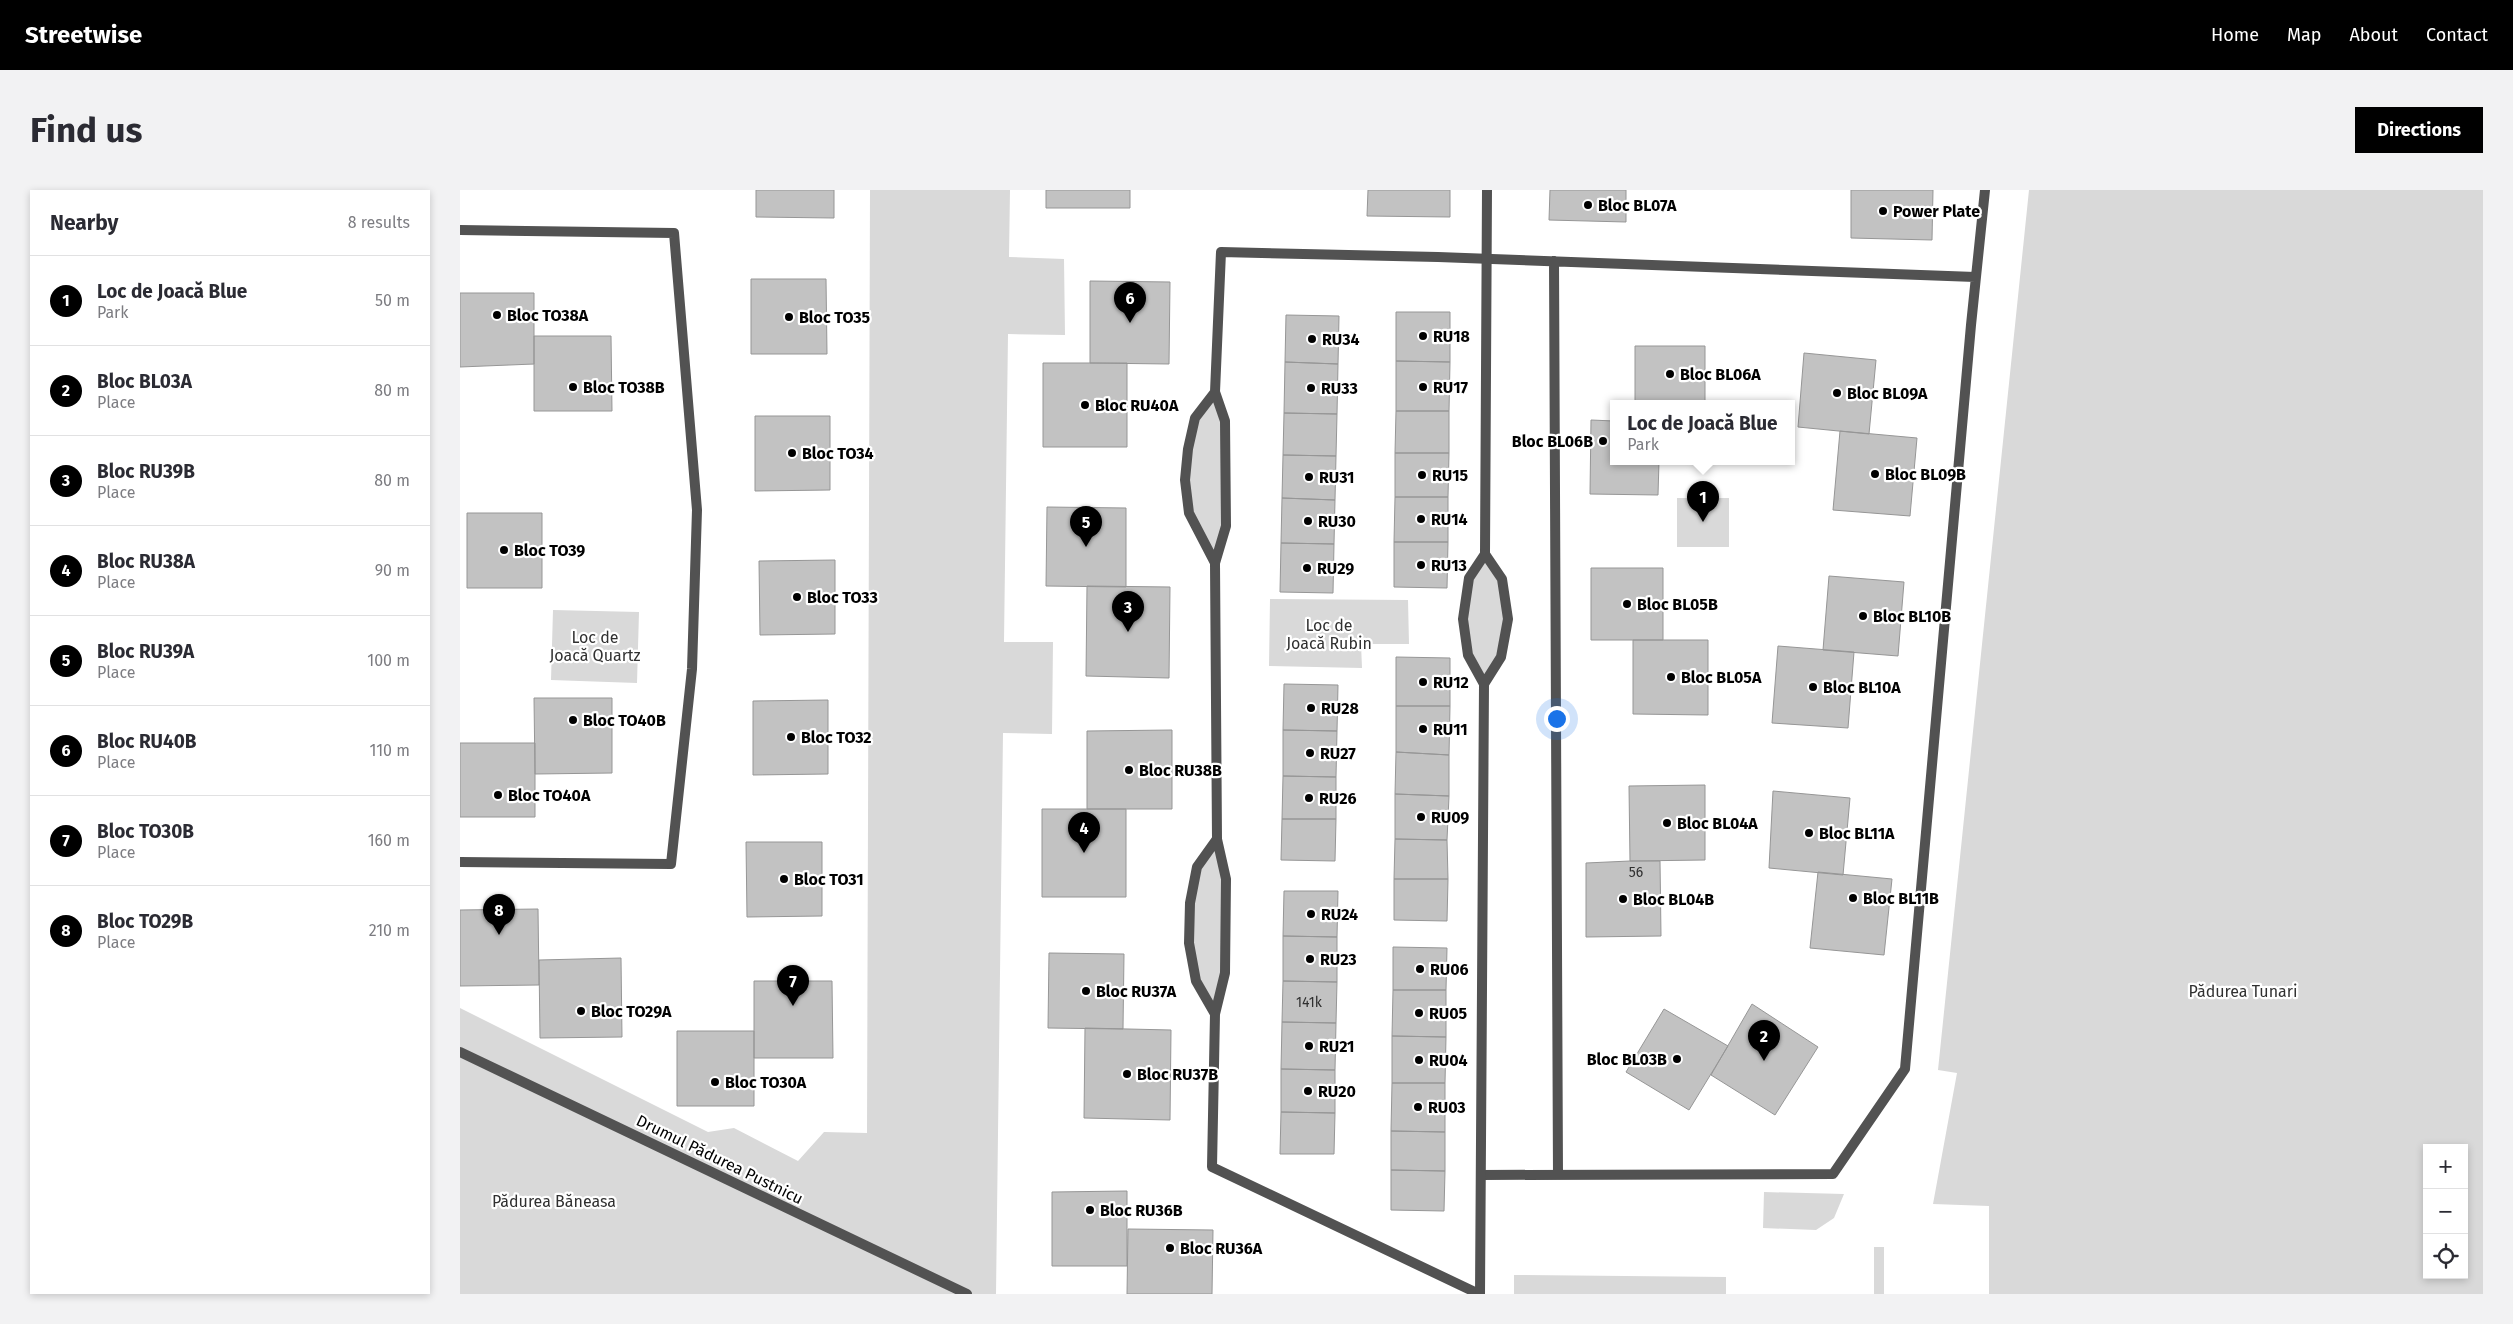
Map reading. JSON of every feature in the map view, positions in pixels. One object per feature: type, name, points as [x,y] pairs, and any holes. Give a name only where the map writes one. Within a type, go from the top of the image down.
[{"type":"street","points":[[1488,190],[1487,259],[1485,554],[1469,578],[1463,619],[1468,655],[1484,684],[1480,1294],[1212,1167],[1215,1014],[1225,973],[1226,879],[1217,840],[1215,563],[1226,526],[1225,420],[1215,392],[1221,252],[1487,259],[1554,261],[1975,277]]},
{"type":"street","points":[[1481,1175],[1833,1174],[1905,1069],[1975,277],[1985,190]]},
{"type":"street","points":[[460,230],[674,233],[697,510],[692,669],[671,864],[460,862]]},
{"type":"street","points":[[1554,261],[1558,1175]]},
{"type":"street","points":[[1215,392],[1195,418],[1188,449],[1185,480],[1189,513],[1215,563]]},
{"type":"street","points":[[1484,684],[1501,657],[1508,619],[1502,579],[1485,554]]},
{"type":"street","points":[[1215,1014],[1196,981],[1189,943],[1190,904],[1197,867],[1217,840]]},
{"type":"street","name":"Drumul Pădurea Pustnicu","points":[[460,1052],[967,1294]]},
{"type":"green space","name":"Pădurea Băneasa","points":[[870,190],[1010,190],[1009,257],[1064,259],[1065,335],[1008,334],[1004,642],[1053,642],[1052,734],[1003,733],[996,1294],[460,1294],[460,1008],[708,1132],[734,1128],[798,1161],[824,1132],[867,1133]]},
{"type":"green space","name":"Pădurea Tunari","points":[[2029,190],[2483,190],[2483,1294],[1989,1294],[1989,1206],[1933,1204],[1957,1073],[1938,1070]]},
{"type":"green space","points":[[1215,392],[1225,421],[1226,526],[1215,563],[1200,537],[1185,480],[1195,418]]},
{"type":"green space","points":[[1677,498],[1729,498],[1729,547],[1677,547]]},
{"type":"green space","points":[[1485,554],[1502,579],[1508,619],[1501,657],[1484,684],[1468,655],[1463,619],[1469,578]]},
{"type":"green space","name":"Loc de Joacă Rubin","points":[[1270,599],[1408,600],[1409,644],[1361,644],[1362,668],[1269,666]]},
{"type":"green space","name":"Loc de Joacă Quartz","points":[[553,610],[639,612],[637,683],[551,680]]},
{"type":"green space","points":[[1217,839],[1226,879],[1225,973],[1215,1014],[1196,981],[1189,943],[1197,867]]},
{"type":"green space","points":[[1764,1192],[1844,1194],[1834,1218],[1816,1230],[1763,1228]]},
{"type":"green space","points":[[1874,1247],[1884,1247],[1884,1294],[1874,1294]]},
{"type":"green space","points":[[1514,1275],[1726,1277],[1726,1294],[1514,1294]]},
{"type":"building","points":[[756,190],[834,190],[834,218],[756,217]]},
{"type":"building","points":[[1046,190],[1130,190],[1130,208],[1046,208]]},
{"type":"building","points":[[1368,190],[1450,190],[1450,217],[1367,216]]},
{"type":"building","name":"Bloc BL07A","points":[[1550,190],[1626,190],[1626,222],[1549,220]]},
{"type":"building","points":[[1851,190],[1933,190],[1932,240],[1851,238]]},
{"type":"building","name":"Bloc TO35","points":[[751,279],[826,279],[827,354],[751,354]]},
{"type":"building","points":[[1090,281],[1170,282],[1169,364],[1090,363]]},
{"type":"building","name":"Bloc TO38A","points":[[460,293],[534,293],[534,364],[460,367]]},
{"type":"building","name":"RU18","points":[[1396,312],[1450,312],[1450,362],[1396,361]]},
{"type":"building","name":"RU34","points":[[1286,315],[1339,316],[1338,364],[1285,362]]},
{"type":"building","name":"Bloc TO38B","points":[[534,336],[611,336],[612,411],[534,411]]},
{"type":"building","name":"Bloc BL06A","points":[[1635,346],[1705,346],[1705,400],[1635,400]]},
{"type":"building","name":"Bloc BL09A","points":[[1804,353],[1876,360],[1869,434],[1798,427]]},
{"type":"building","name":"RU17","points":[[1396,361],[1450,362],[1449,411],[1396,411]]},
{"type":"building","name":"RU33","points":[[1285,362],[1338,364],[1337,414],[1284,413]]},
{"type":"building","name":"Bloc RU40A","points":[[1043,363],[1127,363],[1127,447],[1043,447]]},
{"type":"building","points":[[1396,411],[1449,411],[1449,453],[1395,453]]},
{"type":"building","points":[[1284,413],[1337,414],[1336,456],[1283,455]]},
{"type":"building","name":"Bloc TO34","points":[[755,416],[830,416],[830,490],[755,491]]},
{"type":"building","name":"Bloc BL06B","points":[[1591,420],[1610,421],[1610,465],[1659,465],[1658,495],[1590,494]]},
{"type":"building","name":"Bloc BL09B","points":[[1840,431],[1917,438],[1910,516],[1833,510]]},
{"type":"building","name":"RU15","points":[[1395,453],[1449,453],[1448,497],[1395,497]]},
{"type":"building","name":"RU31","points":[[1283,455],[1336,456],[1335,500],[1282,498]]},
{"type":"building","name":"RU14","points":[[1395,497],[1448,497],[1448,542],[1394,542]]},
{"type":"building","name":"RU30","points":[[1282,498],[1335,500],[1334,544],[1281,543]]},
{"type":"building","points":[[1047,507],[1126,508],[1126,587],[1046,586]]},
{"type":"building","name":"Bloc TO39","points":[[467,513],[542,513],[542,588],[467,588]]},
{"type":"building","name":"RU13","points":[[1394,542],[1448,542],[1447,588],[1394,587]]},
{"type":"building","name":"RU29","points":[[1281,543],[1334,544],[1333,593],[1280,592]]},
{"type":"building","name":"Bloc TO33","points":[[835,560],[835,634],[760,635],[759,561]]},
{"type":"building","name":"Bloc BL05B","points":[[1591,568],[1663,568],[1663,640],[1591,640]]},
{"type":"building","name":"Bloc BL10B","points":[[1829,576],[1904,582],[1898,656],[1823,650]]},
{"type":"building","points":[[1087,586],[1170,587],[1169,678],[1086,676]]},
{"type":"building","name":"Bloc BL05A","points":[[1633,640],[1708,640],[1708,715],[1633,714]]},
{"type":"building","name":"Bloc BL10A","points":[[1778,646],[1854,652],[1848,728],[1772,723]]},
{"type":"building","name":"RU12","points":[[1396,657],[1450,658],[1450,706],[1396,706]]},
{"type":"building","name":"RU28","points":[[1284,684],[1338,685],[1337,731],[1283,730]]},
{"type":"building","name":"Bloc TO40B","points":[[534,698],[612,698],[612,773],[535,774]]},
{"type":"building","name":"Bloc TO32","points":[[828,700],[828,774],[753,775],[753,701]]},
{"type":"building","name":"RU11","points":[[1396,706],[1450,706],[1449,755],[1396,752]]},
{"type":"building","name":"Bloc RU38B","points":[[1172,730],[1172,809],[1087,809],[1087,731]]},
{"type":"building","name":"RU27","points":[[1283,730],[1337,731],[1336,777],[1283,776]]},
{"type":"building","name":"Bloc TO40A","points":[[460,743],[535,743],[535,817],[460,817]]},
{"type":"building","points":[[1396,752],[1449,755],[1449,796],[1395,794]]},
{"type":"building","name":"RU26","points":[[1283,776],[1336,777],[1336,819],[1282,819]]},
{"type":"building","name":"Bloc BL04A","points":[[1705,785],[1705,860],[1630,861],[1629,786]]},
{"type":"building","name":"Bloc BL11A","points":[[1773,791],[1850,798],[1843,875],[1769,868]]},
{"type":"building","name":"RU09","points":[[1395,794],[1449,796],[1447,840],[1395,839]]},
{"type":"building","points":[[1042,809],[1126,809],[1126,897],[1042,897]]},
{"type":"building","points":[[1282,819],[1336,819],[1335,861],[1281,860]]},
{"type":"building","points":[[1395,839],[1447,840],[1448,879],[1394,879]]},
{"type":"building","name":"Bloc TO31","points":[[746,842],[822,842],[822,916],[747,917]]},
{"type":"building","name":"Bloc BL04B","points":[[1660,861],[1661,936],[1586,937],[1586,863]]},
{"type":"building","name":"Bloc BL11B","points":[[1818,872],[1892,879],[1884,955],[1810,948]]},
{"type":"building","points":[[1394,879],[1448,879],[1447,921],[1394,920]]},
{"type":"building","name":"RU24","points":[[1284,891],[1338,891],[1337,937],[1283,936]]},
{"type":"building","points":[[538,909],[539,985],[460,986],[460,910]]},
{"type":"building","name":"RU23","points":[[1283,936],[1337,937],[1337,982],[1283,981]]},
{"type":"building","name":"RU06","points":[[1393,947],[1447,948],[1446,990],[1393,990]]},
{"type":"building","name":"Bloc RU37A","points":[[1049,953],[1124,954],[1123,1029],[1048,1028]]},
{"type":"building","name":"Bloc TO29A","points":[[621,958],[622,1037],[540,1038],[539,960]]},
{"type":"building","points":[[754,981],[832,981],[833,1058],[754,1058]]},
{"type":"building","points":[[1283,981],[1337,982],[1336,1023],[1282,1022]]},
{"type":"building","name":"RU05","points":[[1393,990],[1446,990],[1446,1037],[1392,1036]]},
{"type":"building","points":[[1752,1004],[1818,1047],[1775,1115],[1711,1075]]},
{"type":"building","name":"Bloc BL03B","points":[[1664,1009],[1728,1046],[1689,1110],[1626,1072]]},
{"type":"building","name":"RU21","points":[[1282,1022],[1336,1023],[1335,1070],[1281,1069]]},
{"type":"building","name":"Bloc RU37B","points":[[1085,1028],[1171,1030],[1170,1120],[1084,1118]]},
{"type":"building","name":"Bloc TO30A","points":[[677,1031],[754,1031],[754,1106],[677,1106]]},
{"type":"building","name":"RU04","points":[[1392,1036],[1446,1037],[1445,1083],[1392,1083]]},
{"type":"building","name":"RU20","points":[[1281,1069],[1335,1070],[1335,1113],[1281,1112]]},
{"type":"building","name":"RU03","points":[[1392,1083],[1445,1083],[1445,1132],[1391,1131]]},
{"type":"building","points":[[1281,1112],[1335,1113],[1334,1154],[1280,1154]]},
{"type":"building","points":[[1391,1131],[1445,1132],[1445,1171],[1391,1170]]},
{"type":"building","points":[[1391,1170],[1445,1171],[1444,1211],[1391,1210]]},
{"type":"building","name":"Bloc RU36B","points":[[1127,1191],[1127,1266],[1052,1266],[1052,1192]]},
{"type":"building","name":"Bloc RU36A","points":[[1128,1229],[1213,1230],[1212,1294],[1127,1294]]},
{"type":"place","name":"Bloc BL07A","points":[[1588,205]]},
{"type":"place","name":"Power Plate","points":[[1883,211]]},
{"type":"place","name":"Bloc TO38A","points":[[497,315]]},
{"type":"place","name":"Bloc TO35","points":[[789,317]]},
{"type":"place","name":"Bloc RU40B","points":[[1130,323]]},
{"type":"place","name":"RU18","points":[[1423,336]]},
{"type":"place","name":"RU34","points":[[1312,339]]},
{"type":"place","name":"Bloc BL06A","points":[[1670,374]]},
{"type":"place","name":"Bloc TO38B","points":[[573,387]]},
{"type":"place","name":"RU17","points":[[1423,387]]},
{"type":"place","name":"RU33","points":[[1311,388]]},
{"type":"place","name":"Bloc BL09A","points":[[1837,393]]},
{"type":"place","name":"Bloc RU40A","points":[[1085,405]]},
{"type":"place","name":"Bloc BL06B","points":[[1603,441]]},
{"type":"place","name":"Bloc TO34","points":[[792,453]]},
{"type":"place","name":"Bloc BL09B","points":[[1875,474]]},
{"type":"place","name":"RU15","points":[[1422,475]]},
{"type":"place","name":"RU31","points":[[1309,477]]},
{"type":"place","name":"RU14","points":[[1421,519]]},
{"type":"place","name":"RU30","points":[[1308,521]]},
{"type":"place","name":"Loc de Joacă Blue","points":[[1703,522]]},
{"type":"place","name":"Bloc RU39A","points":[[1086,547]]},
{"type":"place","name":"Bloc TO39","points":[[504,550]]},
{"type":"place","name":"RU13","points":[[1421,565]]},
{"type":"place","name":"RU29","points":[[1307,568]]},
{"type":"place","name":"Bloc TO33","points":[[797,597]]},
{"type":"place","name":"Bloc BL05B","points":[[1627,604]]},
{"type":"place","name":"Bloc BL10B","points":[[1863,616]]},
{"type":"place","name":"Bloc RU39B","points":[[1128,632]]},
{"type":"place","name":"Bloc BL05A","points":[[1671,677]]},
{"type":"place","name":"RU12","points":[[1423,682]]},
{"type":"place","name":"Bloc BL10A","points":[[1813,687]]},
{"type":"place","name":"RU28","points":[[1311,708]]},
{"type":"place","name":"Bloc TO40B","points":[[573,720]]},
{"type":"place","name":"RU11","points":[[1423,729]]},
{"type":"place","name":"Bloc TO32","points":[[791,737]]},
{"type":"place","name":"RU27","points":[[1310,753]]},
{"type":"place","name":"Bloc RU38B","points":[[1129,770]]},
{"type":"place","name":"Bloc TO40A","points":[[498,795]]},
{"type":"place","name":"RU26","points":[[1309,798]]},
{"type":"place","name":"RU09","points":[[1421,817]]},
{"type":"place","name":"Bloc BL04A","points":[[1667,823]]},
{"type":"place","name":"Bloc BL11A","points":[[1809,833]]},
{"type":"place","name":"Bloc RU38A","points":[[1084,853]]},
{"type":"place","name":"Bloc TO31","points":[[784,879]]},
{"type":"place","name":"Bloc BL11B","points":[[1853,898]]},
{"type":"place","name":"Bloc BL04B","points":[[1623,899]]},
{"type":"place","name":"RU24","points":[[1311,914]]},
{"type":"place","name":"Bloc TO29B","points":[[499,935]]},
{"type":"place","name":"RU23","points":[[1310,959]]},
{"type":"place","name":"RU06","points":[[1420,969]]},
{"type":"place","name":"Bloc RU37A","points":[[1086,991]]},
{"type":"place","name":"Bloc TO30B","points":[[793,1006]]},
{"type":"place","name":"Bloc TO29A","points":[[581,1011]]},
{"type":"place","name":"RU05","points":[[1419,1013]]},
{"type":"place","name":"RU21","points":[[1309,1046]]},
{"type":"place","name":"Bloc BL03B","points":[[1677,1059]]},
{"type":"place","name":"RU04","points":[[1419,1060]]},
{"type":"place","name":"Bloc BL03A","points":[[1764,1061]]},
{"type":"place","name":"Bloc RU37B","points":[[1127,1074]]},
{"type":"place","name":"Bloc TO30A","points":[[715,1082]]},
{"type":"place","name":"RU20","points":[[1308,1091]]},
{"type":"place","name":"RU03","points":[[1418,1107]]},
{"type":"place","name":"Bloc RU36B","points":[[1090,1210]]},
{"type":"place","name":"Bloc RU36A","points":[[1170,1248]]}]
